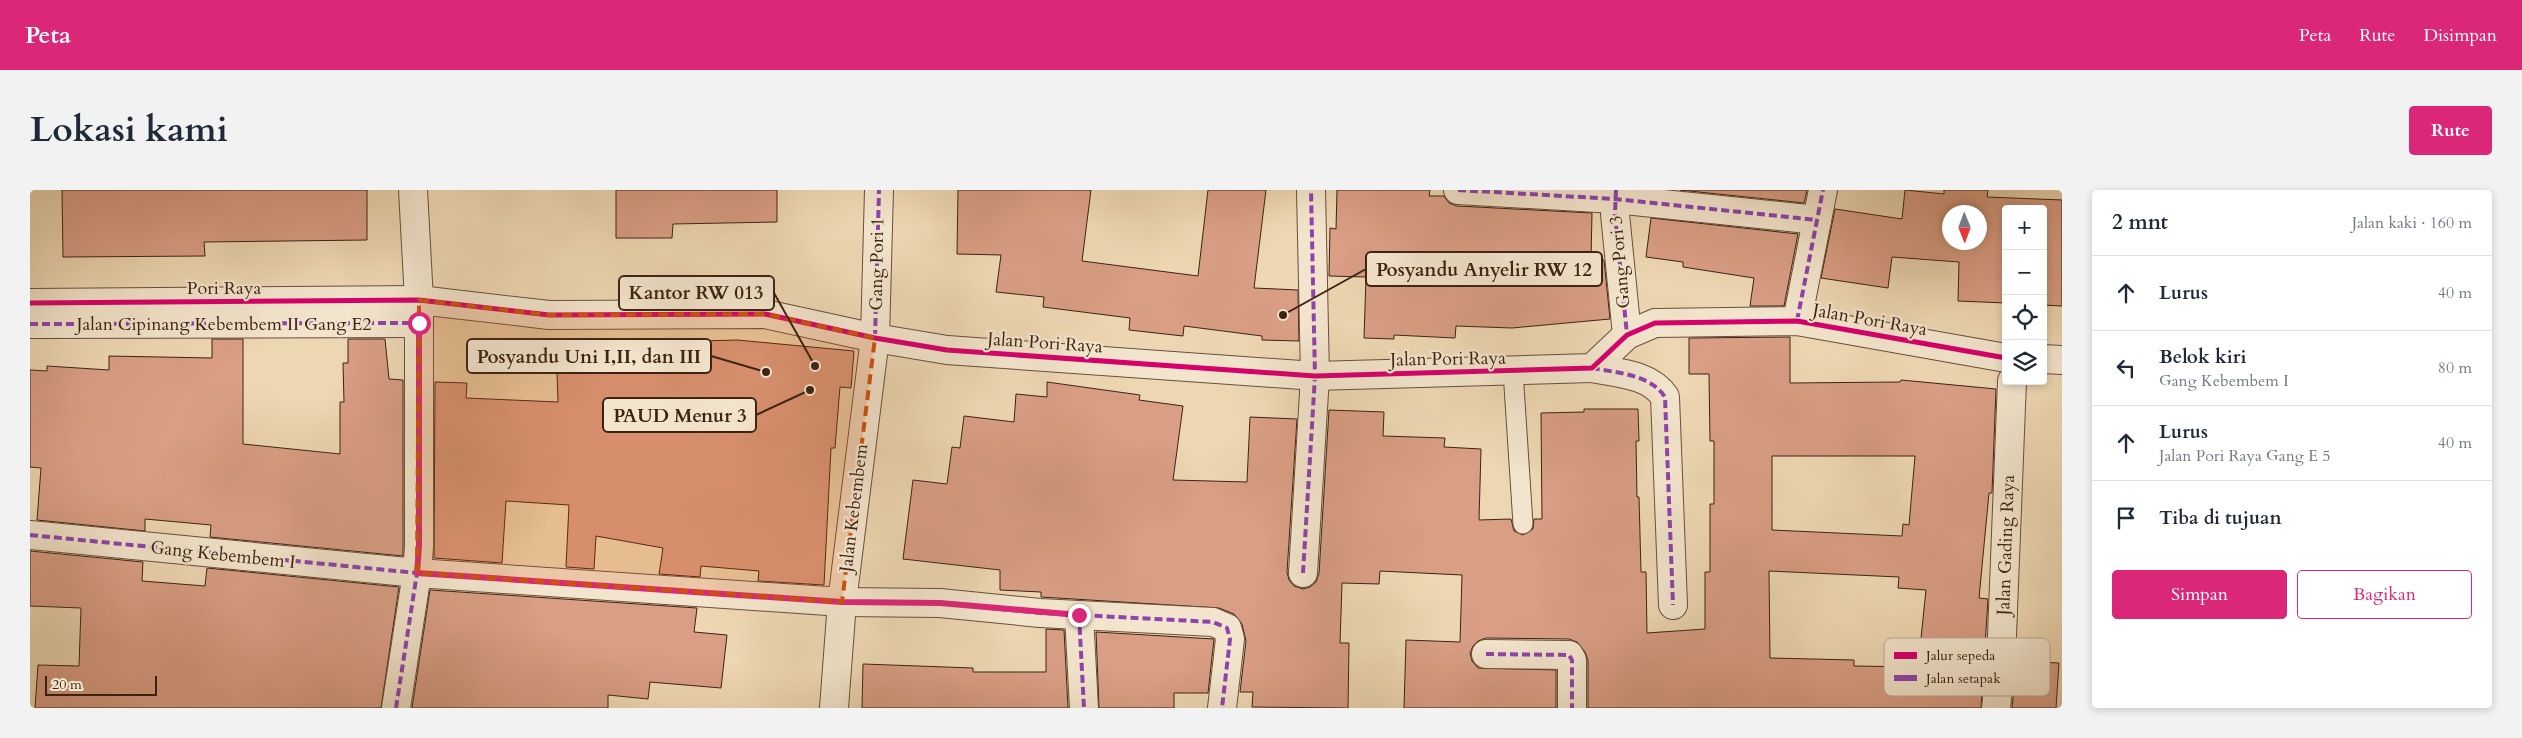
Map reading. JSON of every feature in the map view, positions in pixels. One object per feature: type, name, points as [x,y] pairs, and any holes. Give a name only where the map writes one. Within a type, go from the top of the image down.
[{"type":"street","points":[[396,708],[417,573],[419,546],[419,311],[413,190]]},
{"type":"street","name":"Gang Pori 1","points":[[875,338],[879,190]]},
{"type":"street","points":[[1303,573],[1315,376],[1311,190]]},
{"type":"street","points":[[1458,190],[1616,194],[1817,220]]},
{"type":"street","points":[[1797,321],[1823,190]]},
{"type":"street","name":"Gang Pori 3","points":[[1616,194],[1616,232],[1627,334]]},
{"type":"street","name":"Pori Raya","points":[[30,303],[419,311]]},
{"type":"street","name":"Jalan Cipinang Kebembem II Gang E2","points":[[30,324],[419,311]]},
{"type":"street","name":"Jalan Pori Raya","points":[[419,311],[549,315],[765,314],[875,338],[947,350],[1315,376],[1592,368],[1627,334],[1655,324],[1797,321],[2002,357]]},
{"type":"street","name":"Jalan Kebembem","points":[[834,708],[842,602],[875,338]]},
{"type":"street","points":[[2047,359],[2062,360]]},
{"type":"street","points":[[1592,368],[1650,381],[1658,387],[1665,397],[1673,605]]},
{"type":"street","name":"Jalan Gading Raya","points":[[2002,638],[2012,385]]},
{"type":"street","name":"Gang Kebembem I","points":[[30,535],[417,573],[842,602],[940,603],[1079,615],[1213,622],[1227,628],[1230,639],[1222,708]]},
{"type":"street","points":[[1079,615],[1084,708]]},
{"type":"street","points":[[1486,654],[1568,655],[1572,660],[1572,708]]},
{"type":"lane","points":[[1512,371],[1523,524]]},
{"type":"highlighted area","points":[[419,300],[549,315],[765,314],[875,338],[842,602],[417,573]]},
{"type":"building","points":[[62,190],[367,190],[367,240],[204,242],[205,256],[63,257]]},
{"type":"building","points":[[616,190],[777,190],[777,222],[673,224],[672,238],[616,238]]},
{"type":"building","points":[[958,190],[1091,190],[1082,261],[1198,276],[1208,190],[1266,190],[1254,288],[1298,290],[1299,341],[1262,340],[1262,336],[1184,326],[1183,336],[1129,330],[1130,318],[1043,307],[1044,297],[996,292],[1001,255],[957,254]]},
{"type":"building","points":[[1337,190],[1430,190],[1429,196],[1444,196],[1449,203],[1457,206],[1592,213],[1591,260],[1604,260],[1610,319],[1512,328],[1456,326],[1455,338],[1394,335],[1394,339],[1364,338],[1366,277],[1329,276],[1330,228],[1336,229]]},
{"type":"building","points":[[1680,190],[1807,190],[1804,203]]},
{"type":"building","points":[[1905,190],[1944,194],[1944,190],[1988,190],[1987,197],[2062,200],[2062,306],[2047,305],[2047,205],[2002,205],[2002,303],[1958,301],[1959,262],[1892,257],[1888,288],[1821,278],[1835,209],[1902,219]]},
{"type":"building","points":[[1651,218],[1798,234],[1784,306],[1750,306],[1754,278],[1683,267],[1683,262],[1646,257]]},
{"type":"building","points":[[1790,337],[1790,383],[1900,382],[1901,380],[1996,389],[1992,493],[1989,493],[1979,598],[1988,599],[1985,638],[1921,638],[1926,590],[1898,588],[1899,577],[1769,571],[1770,658],[1854,660],[1854,666],[1884,666],[1884,696],[1982,696],[1981,708],[1588,708],[1588,660],[1585,652],[1577,642],[1569,639],[1486,638],[1478,641],[1470,653],[1472,661],[1478,668],[1556,670],[1556,708],[1404,708],[1406,640],[1460,642],[1462,575],[1380,571],[1379,584],[1342,583],[1340,643],[1349,643],[1348,708],[1252,707],[1253,692],[1240,692],[1246,641],[1242,624],[1234,614],[1219,608],[1041,597],[1041,592],[1000,590],[1000,570],[903,559],[913,480],[947,484],[952,447],[960,448],[964,416],[1014,422],[1016,394],[1047,397],[1047,382],[1140,395],[1139,400],[1183,406],[1173,480],[1247,482],[1250,417],[1297,419],[1287,572],[1289,580],[1294,586],[1303,589],[1310,587],[1316,582],[1319,574],[1329,410],[1384,412],[1383,436],[1445,438],[1444,447],[1481,449],[1479,520],[1511,519],[1514,531],[1523,535],[1533,529],[1534,519],[1542,519],[1541,413],[1584,412],[1584,409],[1638,409],[1639,441],[1636,441],[1637,497],[1639,497],[1641,572],[1646,572],[1647,633],[1705,629],[1705,572],[1710,572],[1710,504],[1714,504],[1714,441],[1710,441],[1709,374],[1689,374],[1689,338]],"holes":[[[1772,456],[1915,456],[1909,525],[1903,524],[1902,536],[1772,530]]]},
{"type":"building","points":[[212,339],[243,339],[243,444],[340,454],[340,402],[344,402],[343,363],[348,363],[348,339],[385,339],[389,379],[403,380],[403,556],[210,537],[211,525],[145,519],[145,531],[37,520],[41,468],[30,467],[30,370],[47,371],[47,366],[109,370],[109,356],[212,358]]},
{"type":"building","points":[[737,340],[854,351],[851,388],[840,387],[835,448],[831,448],[824,585],[758,581],[759,571],[701,566],[700,577],[659,574],[663,548],[596,536],[594,569],[566,567],[569,505],[506,501],[502,563],[434,558],[435,382],[467,383],[466,398],[558,402],[556,345]]},
{"type":"building","points":[[30,551],[143,562],[142,581],[205,586],[207,568],[399,587],[381,708],[35,708],[38,665],[79,666],[81,608],[30,606]]},
{"type":"building","points":[[430,590],[697,608],[694,632],[727,635],[721,688],[650,682],[648,699],[608,695],[608,708],[412,708]]},
{"type":"building","points":[[1046,629],[1064,630],[1068,708],[862,708],[863,664],[973,668],[973,672],[1046,672]]},
{"type":"building","points":[[1096,632],[1214,639],[1208,693],[1174,693],[1174,708],[1099,708]]},
{"type":"building","points":[[2050,663],[2059,663],[2056,708],[2012,708],[2013,696],[2050,696]]},
{"type":"marked path","points":[[875,338],[879,190]]},
{"type":"marked path","points":[[1303,573],[1315,376],[1311,190]]},
{"type":"marked path","points":[[1458,190],[1615,199],[1817,220]]},
{"type":"marked path","points":[[1616,190],[1615,214],[1627,335]]},
{"type":"marked path","points":[[1797,321],[1823,190]]},
{"type":"marked path","points":[[396,708],[417,573],[419,546],[419,300],[416,300]]},
{"type":"marked path","points":[[30,324],[419,323]]},
{"type":"marked path","points":[[1592,368],[1622,373],[1642,379],[1659,389],[1665,397],[1673,605]]},
{"type":"marked path","points":[[30,535],[417,573],[842,602],[940,603],[1040,613],[1213,622],[1227,628],[1230,639],[1222,708]]},
{"type":"marked path","points":[[1079,615],[1084,708]]},
{"type":"marked path","points":[[1486,654],[1569,655],[1572,660],[1572,708]]},
{"type":"cycle path","points":[[30,303],[419,300],[549,315],[765,314],[875,338],[947,350],[1315,376],[1592,368],[1627,335],[1655,323],[1797,321],[2002,357]]},
{"type":"place","name":"Posyandu Anyelir RW 12","points":[[1283,315]]},
{"type":"place","name":"Kantor RW 013","points":[[815,366]]},
{"type":"place","name":"Posyandu Uni I,II, dan III","points":[[766,372]]},
{"type":"place","name":"PAUD Menur 3","points":[[810,390]]},
{"type":"route","points":[[419,323],[419,546],[417,573],[842,602],[940,603],[1040,614],[1079,615]]}]
